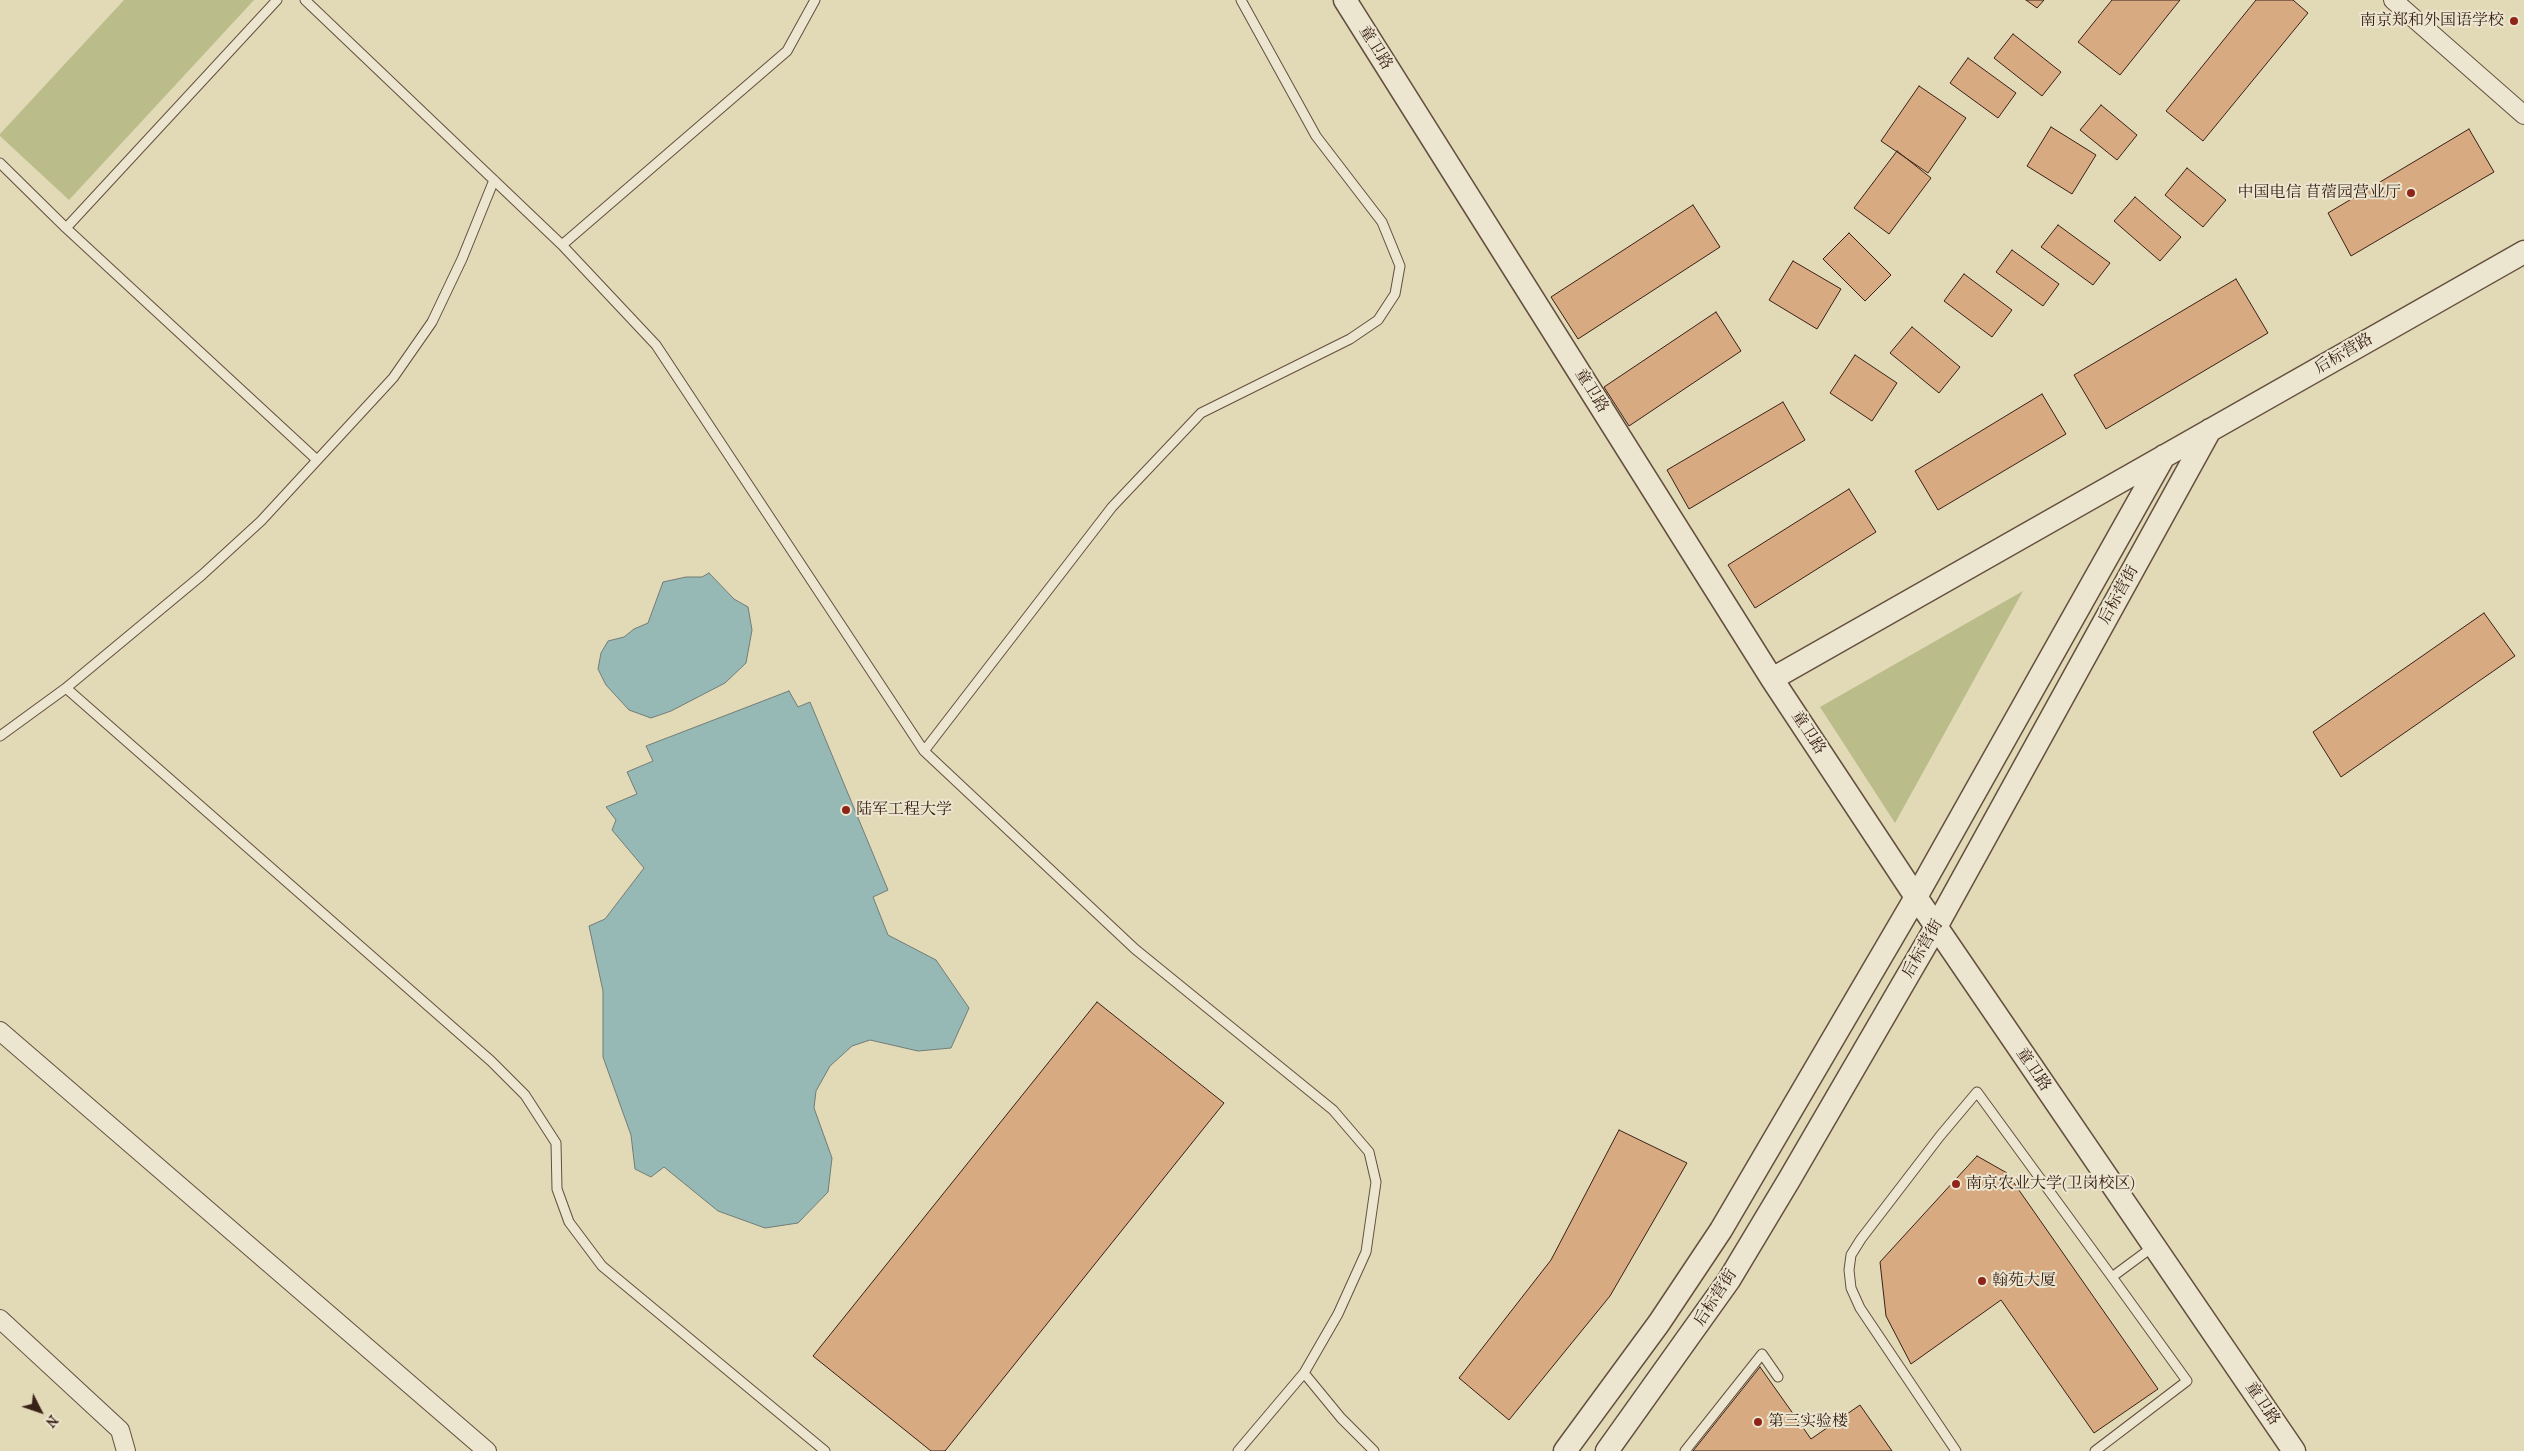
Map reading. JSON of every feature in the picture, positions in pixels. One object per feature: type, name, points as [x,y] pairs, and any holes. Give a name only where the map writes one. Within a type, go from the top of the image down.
[{"type":"street","name":"童卫路","points":[[1345,0],[1772,679],[1936,927],[2294,1451]]},
{"type":"street","points":[[2393,0],[2524,115]]},
{"type":"street","name":"后标营路","points":[[1772,679],[2524,252]]},
{"type":"street","name":"后标营街","points":[[1607,1451],[1729,1280],[1936,927],[2210,430]]},
{"type":"street","name":"后标营街","points":[[1566,1451],[1659,1323],[1721,1230],[1916,897],[2164,456]]},
{"type":"street","points":[[0,1030],[487,1451]]},
{"type":"street","points":[[0,1319],[120,1430],[126,1451]]},
{"type":"lane","points":[[66,228],[277,0]]},
{"type":"lane","points":[[305,0],[562,245],[656,345],[924,751],[1136,949],[1333,1110],[1368,1152],[1376,1182],[1366,1252],[1338,1314],[1304,1373],[1238,1451]]},
{"type":"lane","points":[[562,245],[787,51],[815,0]]},
{"type":"lane","points":[[924,751],[1112,507],[1201,412],[1350,339],[1378,320],[1395,294],[1400,266],[1382,222],[1316,136],[1241,0]]},
{"type":"lane","points":[[0,163],[66,228],[317,460]]},
{"type":"lane","points":[[0,736],[66,688],[209,569],[262,521],[393,378],[432,322],[462,259],[494,180]]},
{"type":"lane","points":[[66,688],[491,1061],[525,1094],[556,1144],[557,1189],[569,1222],[602,1266],[825,1451]]},
{"type":"lane","points":[[1956,1451],[1860,1308],[1851,1288],[1849,1270],[1851,1255],[1861,1239],[1940,1136],[1978,1092],[2187,1381],[2095,1451]]},
{"type":"lane","points":[[2112,1277],[2154,1246]]},
{"type":"lane","points":[[1685,1451],[1762,1354],[1778,1378]]},
{"type":"lane","points":[[1304,1373],[1341,1418],[1374,1451]]},
{"type":"green space","points":[[124,0],[254,0],[69,200],[0,134]]},
{"type":"green space","points":[[2023,591],[1895,823],[1820,707]]},
{"type":"water","points":[[709,573],[734,599],[748,607],[752,630],[746,663],[725,683],[671,711],[651,718],[629,710],[606,685],[598,669],[601,653],[608,641],[624,637],[634,629],[648,623],[663,582],[686,577],[702,577]]},
{"type":"water","points":[[789,691],[798,707],[810,702],[888,890],[873,897],[888,935],[936,960],[969,1008],[951,1048],[918,1051],[870,1040],[852,1046],[830,1066],[816,1091],[814,1108],[832,1158],[828,1192],[798,1223],[765,1228],[718,1211],[664,1167],[651,1177],[635,1169],[631,1135],[603,1057],[603,991],[589,926],[605,919],[644,868],[612,830],[616,820],[606,807],[637,794],[627,772],[653,761],[646,746]]},
{"type":"building","points":[[2026,0],[2044,0],[2037,8]]},
{"type":"building","points":[[2112,0],[2180,0],[2120,75],[2078,42]]},
{"type":"building","points":[[2256,0],[2293,0],[2308,13],[2203,141],[2166,111]]},
{"type":"building","points":[[2013,34],[2061,72],[2042,96],[1994,58]]},
{"type":"building","points":[[1968,58],[2016,93],[1998,118],[1950,83]]},
{"type":"building","points":[[1919,86],[1966,118],[1928,173],[1881,141]]},
{"type":"building","points":[[2101,105],[2137,135],[2117,160],[2080,130]]},
{"type":"building","points":[[2051,127],[2096,155],[2072,194],[2027,166]]},
{"type":"building","name":"中国电信 苜蓿园营业厅","points":[[2469,129],[2494,172],[2351,256],[2328,213]]},
{"type":"building","points":[[1897,151],[1931,178],[1889,234],[1854,208]]},
{"type":"building","points":[[2187,168],[2226,200],[2203,227],[2165,195]]},
{"type":"building","points":[[2135,197],[2181,237],[2160,261],[2114,221]]},
{"type":"building","points":[[1693,205],[1720,247],[1578,339],[1551,297]]},
{"type":"building","points":[[2058,225],[2110,263],[2093,285],[2041,247]]},
{"type":"building","points":[[1849,233],[1891,275],[1865,301],[1823,259]]},
{"type":"building","points":[[2012,250],[2059,284],[2043,306],[1996,272]]},
{"type":"building","points":[[1793,261],[1841,289],[1817,329],[1769,300]]},
{"type":"building","points":[[1964,274],[2012,310],[1992,337],[1944,301]]},
{"type":"building","points":[[2236,279],[2268,333],[2106,429],[2074,375]]},
{"type":"building","points":[[1716,312],[1741,351],[1629,426],[1604,387]]},
{"type":"building","points":[[1912,327],[1960,367],[1939,393],[1890,353]]},
{"type":"building","points":[[1855,355],[1897,383],[1872,421],[1830,393]]},
{"type":"building","points":[[2042,394],[2066,434],[1938,510],[1915,471]]},
{"type":"building","points":[[1783,402],[1805,440],[1689,509],[1667,470]]},
{"type":"building","points":[[1849,489],[1876,532],[1755,608],[1728,565]]},
{"type":"building","points":[[2484,613],[2515,656],[2341,777],[2313,732]]},
{"type":"building","points":[[1097,1002],[1224,1103],[945,1451],[931,1451],[813,1356]]},
{"type":"building","points":[[1619,1130],[1687,1163],[1610,1296],[1509,1420],[1459,1378],[1551,1260]]},
{"type":"building","name":"翰苑大厦","points":[[1977,1156],[2007,1173],[2158,1389],[2094,1433],[2001,1300],[1911,1364],[1886,1316],[1880,1262]]},
{"type":"building","name":"第三实验楼","points":[[1760,1367],[1811,1439],[1860,1405],[1892,1451],[1693,1451]]},
{"type":"place","name":"南京郑和外国语学校","points":[[2514,21]]},
{"type":"place","name":"中国电信 苜蓿园营业厅","points":[[2411,193]]},
{"type":"place","name":"陆军工程大学","points":[[846,810]]},
{"type":"place","name":"南京农业大学(卫岗校区)","points":[[1956,1184]]},
{"type":"place","name":"翰苑大厦","points":[[1982,1281]]},
{"type":"place","name":"第三实验楼","points":[[1758,1422]]}]
